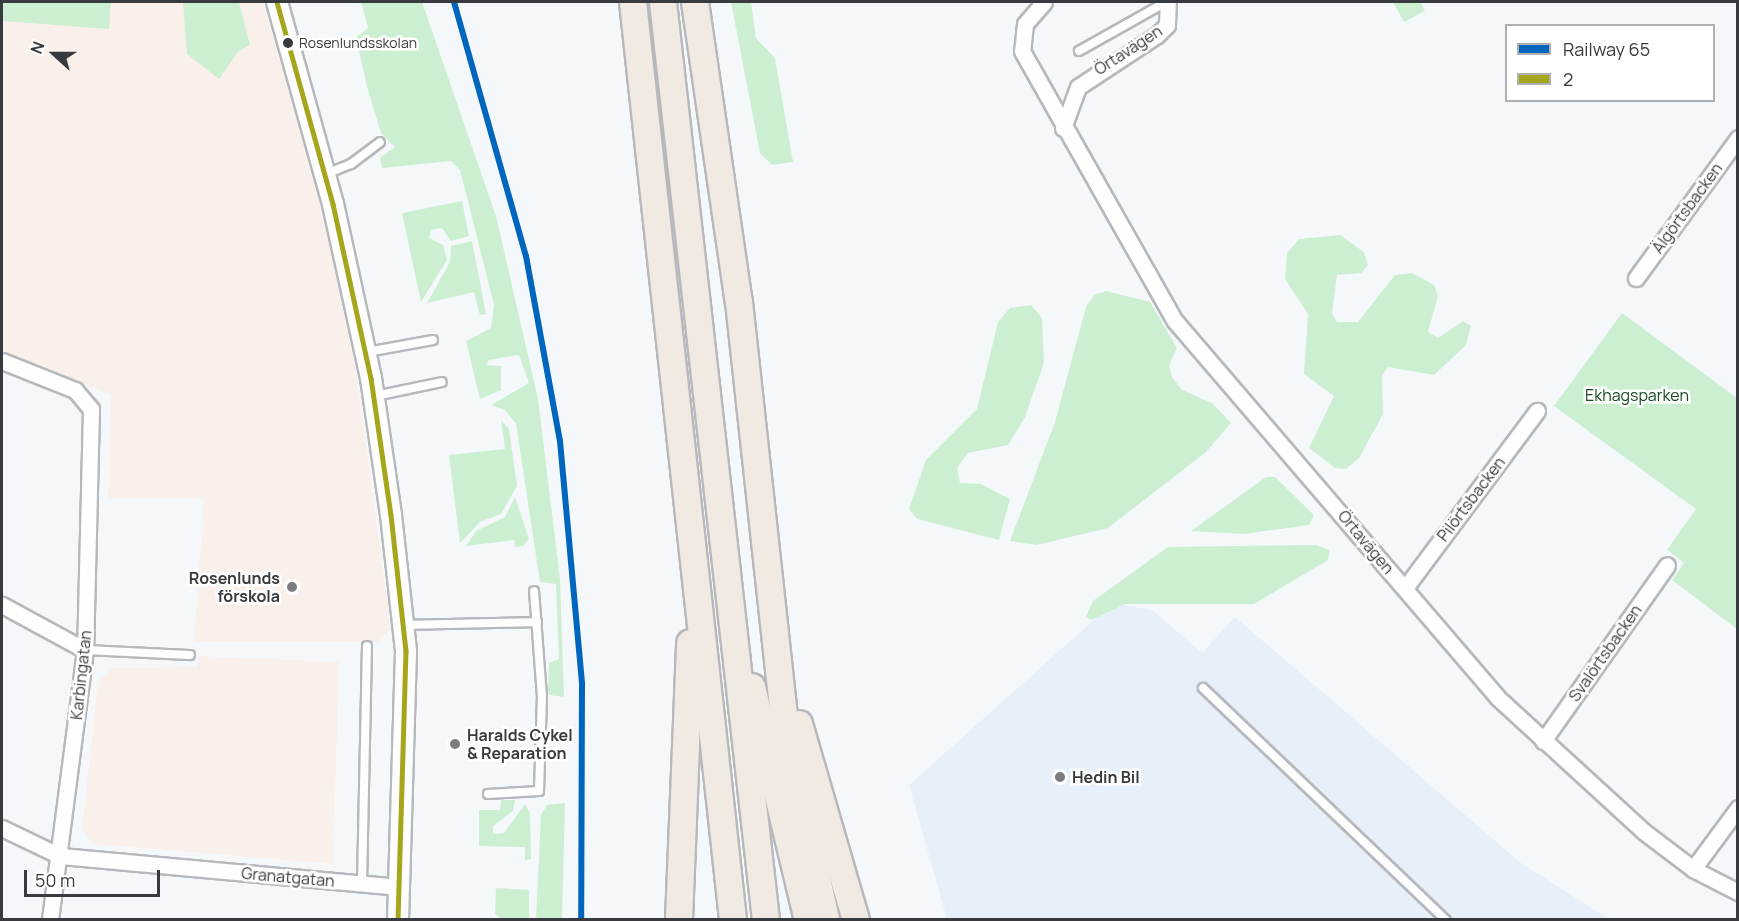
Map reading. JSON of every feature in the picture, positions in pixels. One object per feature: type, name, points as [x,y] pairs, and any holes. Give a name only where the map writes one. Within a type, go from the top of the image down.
[{"type":"highway","points":[[620,2],[647,134]]},
{"type":"highway","points":[[633,2],[733,920]]},
{"type":"highway","points":[[663,2],[765,920]]},
{"type":"highway","points":[[695,2],[757,454],[795,787],[826,920]]},
{"type":"highway","points":[[723,549],[774,793],[808,920]]},
{"type":"highway","points":[[679,920],[696,574]]},
{"type":"highway","points":[[778,643],[856,920]]},
{"type":"street","points":[[277,2],[325,175],[374,397],[404,625],[401,887],[398,920]]},
{"type":"street","name":"Örtavägen","points":[[1044,2],[1025,24],[1022,51],[1063,128],[1175,321],[1498,698],[1543,741],[1693,868],[1737,892]]},
{"type":"street","name":"Örtavägen","points":[[1063,128],[1078,87],[1158,35],[1167,24],[1167,2]]},
{"type":"street","name":"Älgörtsbacken","points":[[1636,278],[1737,138]]},
{"type":"street","name":"Karbingatan","points":[[2,361],[87,398],[92,429],[85,650],[51,920]]},
{"type":"street","name":"Pilörtsbacken","points":[[1405,588],[1537,411]]},
{"type":"street","name":"Svalörtsbacken","points":[[1543,741],[1667,565]]},
{"type":"street","points":[[2,605],[85,650]]},
{"type":"street","points":[[1693,868],[1737,808]]},
{"type":"street","name":"Granatgatan","points":[[2,828],[60,856],[401,887]]},
{"type":"lane","points":[[1079,51],[1167,2]]},
{"type":"lane","points":[[325,175],[351,164],[380,142]]},
{"type":"lane","points":[[365,352],[434,340]]},
{"type":"lane","points":[[374,397],[442,382]]},
{"type":"lane","points":[[488,794],[539,791],[542,697],[534,591]]},
{"type":"lane","points":[[404,625],[537,622]]},
{"type":"lane","points":[[362,884],[367,646]]},
{"type":"lane","points":[[85,650],[190,655]]},
{"type":"lane","points":[[1203,688],[1446,920]]},
{"type":"shaded area","name":"Rosenlundsskolan","points":[[2,2],[263,2],[322,210],[357,378],[391,629],[378,642],[194,642],[204,499],[108,499],[111,395],[2,351]]},
{"type":"shaded area","points":[[1119,604],[1152,610],[1202,653],[1235,617],[1521,863],[1609,919],[947,919],[909,785],[1105,610]]},
{"type":"shaded area","points":[[199,656],[339,662],[333,864],[93,844],[82,830],[98,681],[112,668],[198,667]]},
{"type":"green space","points":[[2,2],[111,2],[109,29],[2,21]]},
{"type":"green space","points":[[183,2],[239,2],[250,45],[238,52],[219,79],[187,54]]},
{"type":"green space","points":[[361,2],[422,2],[496,216],[538,399],[560,579],[564,697],[549,695],[548,690],[549,663],[559,659],[556,584],[540,582],[516,424],[505,410],[491,405],[529,383],[519,355],[488,360],[487,365],[501,366],[501,390],[480,399],[466,341],[491,328],[494,305],[460,170],[451,161],[382,168],[380,158],[395,147],[381,133],[367,87],[356,37],[368,28]]},
{"type":"green space","points":[[731,2],[751,2],[756,38],[775,58],[793,162],[772,165],[760,153]]},
{"type":"green space","points":[[1393,2],[1420,2],[1425,11],[1404,22]]},
{"type":"green space","points":[[462,201],[469,236],[451,241],[442,228],[431,230],[429,238],[443,245],[447,260],[421,302],[402,213]]},
{"type":"green space","points":[[1340,235],[1364,252],[1368,265],[1361,273],[1337,275],[1332,313],[1337,322],[1358,322],[1395,275],[1412,273],[1434,285],[1438,296],[1428,332],[1438,338],[1463,321],[1471,326],[1466,345],[1434,375],[1388,367],[1382,375],[1383,414],[1359,458],[1346,469],[1335,468],[1309,448],[1334,396],[1304,374],[1308,314],[1285,279],[1287,253],[1299,239]]},
{"type":"green space","points":[[472,241],[486,314],[480,315],[474,292],[427,303],[450,262],[451,246]]},
{"type":"green space","points":[[1106,291],[1150,302],[1177,348],[1169,366],[1172,377],[1182,390],[1212,403],[1231,423],[1206,452],[1108,528],[1037,545],[1010,541],[1055,422],[1086,307],[1094,295]]},
{"type":"green space","points":[[1031,305],[1042,318],[1044,363],[1025,417],[1008,445],[968,453],[957,468],[960,483],[981,484],[1010,499],[999,540],[917,519],[909,509],[926,460],[977,409],[998,322],[1010,308]]},
{"type":"green space","name":"Ekhagsparken","points":[[1622,313],[1737,398],[1737,629],[1672,580],[1684,563],[1667,550],[1696,509],[1554,406]]},
{"type":"green space","points":[[501,420],[509,429],[517,486],[501,514],[480,522],[460,543],[449,455],[505,449]]},
{"type":"green space","points":[[1266,477],[1275,477],[1314,515],[1309,525],[1244,534],[1191,531]]},
{"type":"green space","points":[[515,497],[529,539],[523,546],[515,547],[514,540],[466,546],[476,531],[505,517]]},
{"type":"green space","points":[[1316,545],[1330,550],[1328,560],[1254,604],[1125,604],[1091,620],[1086,616],[1093,601],[1168,547]]},
{"type":"green space","points":[[501,800],[515,800],[513,811],[493,826],[493,834],[504,833],[525,804],[530,813],[531,859],[525,860],[525,847],[479,846],[479,810],[500,810]]},
{"type":"green space","points":[[565,803],[562,919],[536,919],[541,815],[547,805]]},
{"type":"green space","points":[[496,888],[529,890],[529,919],[502,919],[495,914]]},
{"type":"rail line","name":"65","points":[[454,2],[526,256],[560,441],[582,684],[581,920]]},
{"type":"transit line","name":"2","points":[[277,2],[333,204],[371,378],[391,515],[406,651],[398,920]]},
{"type":"place","name":"Rosenlundsskolan","points":[[288,43]]},
{"type":"place","name":"Rosenlunds förskola","points":[[292,587]]},
{"type":"place","name":"Haralds Cykel & Reparation","points":[[455,744]]},
{"type":"place","name":"Hedin Bil","points":[[1060,777]]}]
